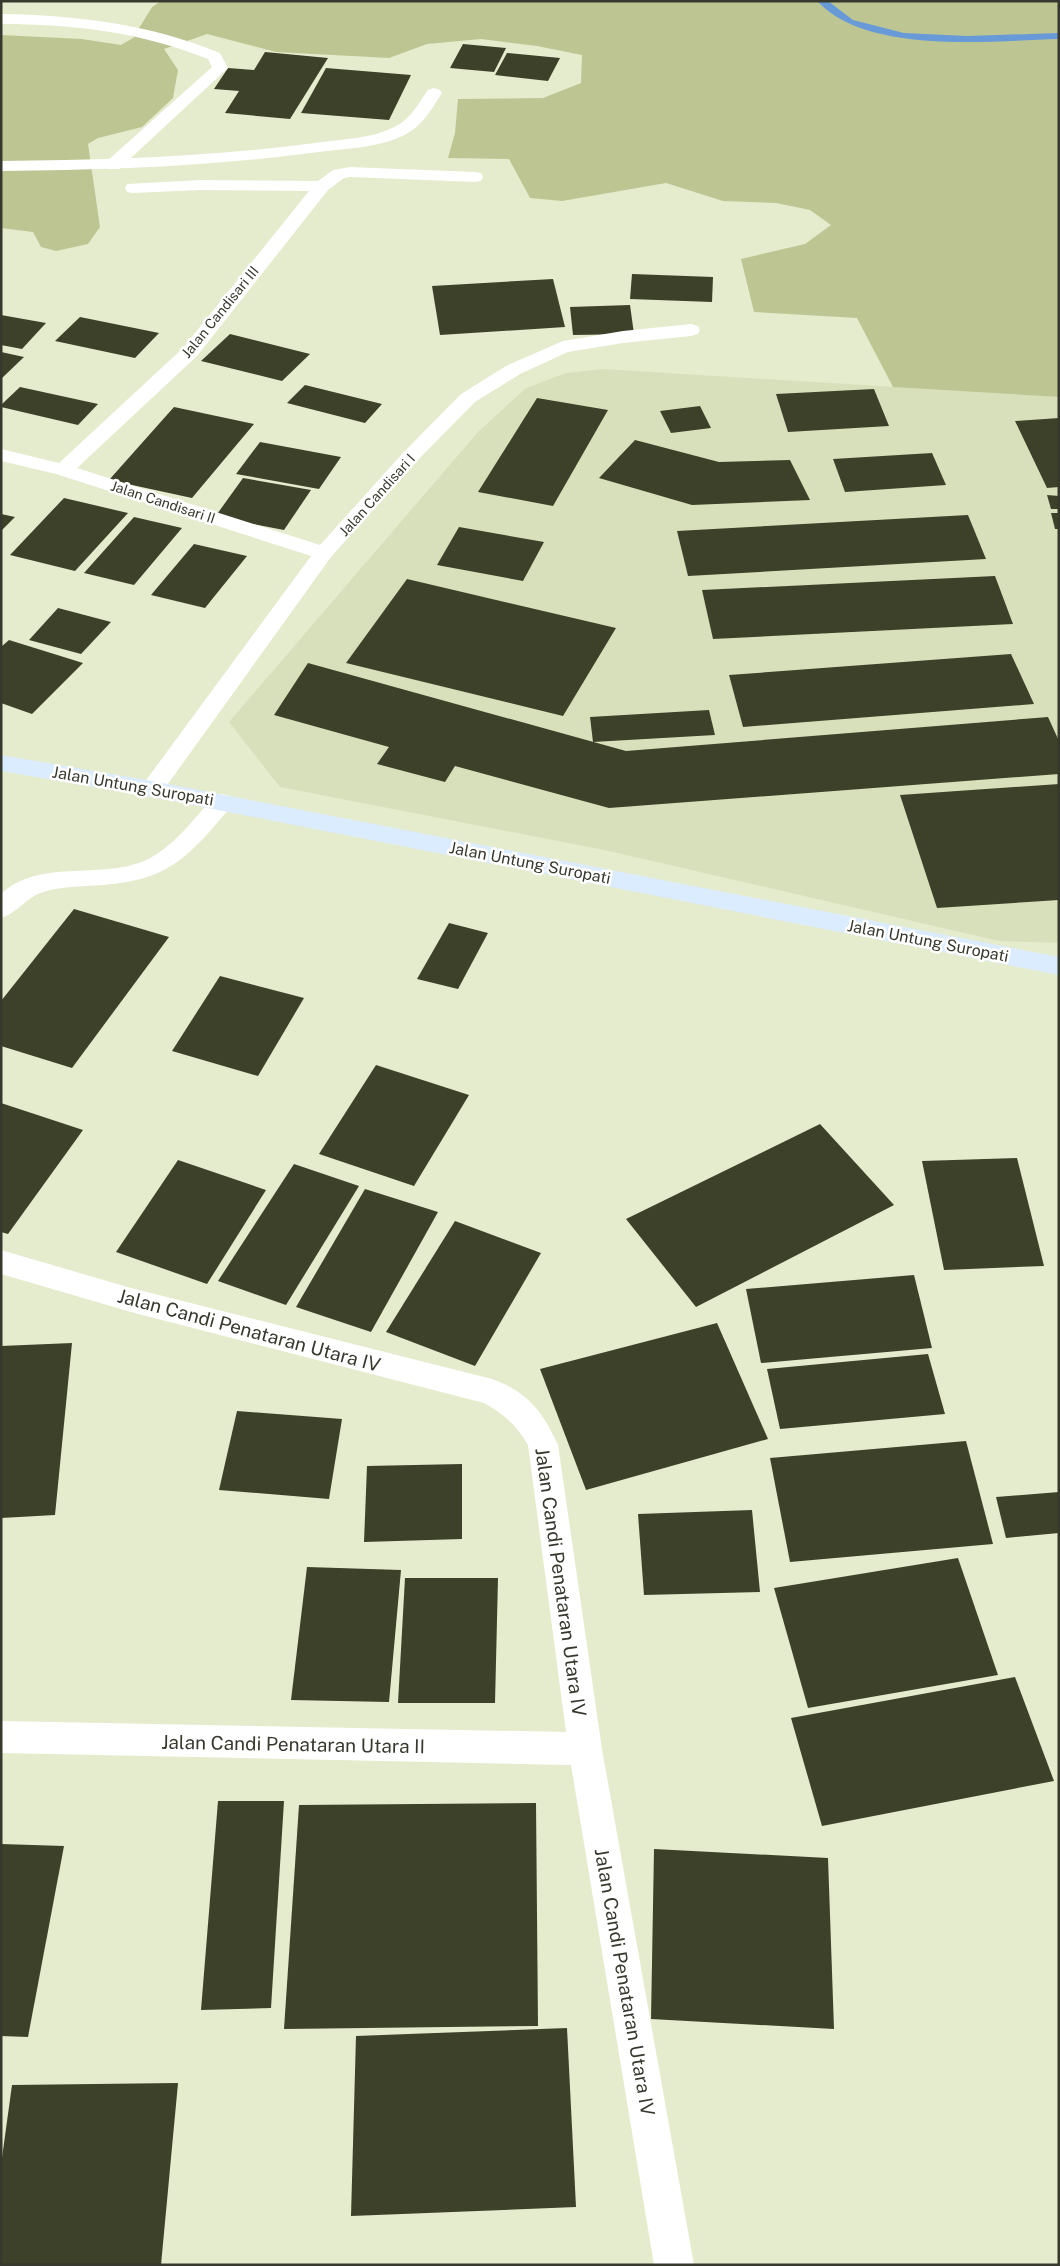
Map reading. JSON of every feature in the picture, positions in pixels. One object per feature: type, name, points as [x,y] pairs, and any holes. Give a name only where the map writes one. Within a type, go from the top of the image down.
[{"type":"main road","name":"Jalan Untung Suropati","points":[[1,763],[152,788],[1059,966]]},
{"type":"street","points":[[1,19],[57,19],[137,31],[187,44],[215,56],[220,68],[113,166]]},
{"type":"street","points":[[1,166],[113,166],[302,150],[382,136],[401,130],[410,123],[434,93]]},
{"type":"street","points":[[133,188],[200,185],[322,186],[340,174],[350,172],[475,177]]},
{"type":"street","name":"Jalan Candisari III","points":[[63,470],[190,352],[322,186]]},
{"type":"street","name":"Jalan Candisari I","points":[[152,788],[324,553],[408,459],[468,398],[513,370],[563,348],[623,337],[692,330]]},
{"type":"street","name":"Jalan Candisari II","points":[[1,455],[63,470],[324,553]]},
{"type":"street","points":[[1,909],[14,895],[32,885],[122,875],[150,869],[173,856],[222,802]]},
{"type":"street","name":"Jalan Candi Penataran Utara IV","points":[[1,1262],[131,1300],[492,1392],[513,1404],[531,1420],[543,1445],[585,1749],[674,2265]]},
{"type":"street","name":"Jalan Candi Penataran Utara II","points":[[1,1738],[585,1749]]},
{"type":"shaded area","points":[[161,1],[1059,1],[1059,397],[893,387],[857,318],[754,312],[741,259],[805,244],[831,225],[810,210],[776,203],[723,201],[666,183],[562,201],[530,198],[509,159],[448,158],[455,133],[458,99],[543,98],[581,83],[582,55],[537,46],[481,39],[427,44],[389,58],[276,52],[207,34],[164,49],[178,70],[173,98],[142,127],[98,138],[88,144],[100,227],[88,244],[56,251],[41,247],[33,232],[1,228],[1,35],[82,39],[121,45],[133,38],[152,7]]},
{"type":"shaded area","points":[[603,369],[1059,397],[1059,943],[999,941],[609,851],[280,787],[229,722],[478,432],[526,388],[566,373]]},
{"type":"building","points":[[463,44],[506,48],[494,72],[450,68]]},
{"type":"building","points":[[265,52],[328,58],[290,119],[225,113],[239,91],[214,89],[228,68],[254,70]]},
{"type":"building","points":[[507,53],[560,58],[548,81],[495,75]]},
{"type":"building","points":[[326,68],[411,75],[389,120],[301,113]]},
{"type":"building","points":[[632,274],[713,277],[712,302],[630,299]]},
{"type":"building","points":[[553,279],[565,327],[440,335],[432,286]]},
{"type":"building","points":[[630,305],[634,334],[573,335],[570,307]]},
{"type":"building","points":[[1,315],[46,323],[22,349],[1,345]]},
{"type":"building","points":[[80,317],[159,333],[135,358],[55,341]]},
{"type":"building","points":[[230,334],[310,354],[282,381],[201,361]]},
{"type":"building","points":[[1,352],[24,357],[1,379]]},
{"type":"building","points":[[305,385],[382,404],[365,423],[287,403]]},
{"type":"building","points":[[20,387],[98,404],[78,425],[1,407]]},
{"type":"building","points":[[874,389],[889,426],[788,432],[776,394]]},
{"type":"building","points":[[537,398],[608,410],[553,506],[478,492]]},
{"type":"building","points":[[700,406],[711,428],[671,433],[660,411]]},
{"type":"building","points":[[174,407],[254,424],[192,498],[109,480]]},
{"type":"building","points":[[1059,418],[1059,487],[1047,488],[1015,421]]},
{"type":"building","points":[[635,440],[719,462],[790,460],[810,500],[692,505],[599,478]]},
{"type":"building","points":[[260,442],[341,457],[319,489],[236,474]]},
{"type":"building","points":[[932,453],[946,485],[845,492],[833,459]]},
{"type":"building","points":[[243,478],[311,490],[284,530],[215,517]]},
{"type":"building","points":[[1047,495],[1059,496],[1059,509],[1051,509]]},
{"type":"building","points":[[64,498],[128,513],[75,571],[10,555]]},
{"type":"building","points":[[1051,513],[1059,513],[1059,529],[1055,529]]},
{"type":"building","points":[[1,514],[15,517],[1,531]]},
{"type":"building","points":[[968,515],[986,559],[688,576],[677,531]]},
{"type":"building","points":[[134,517],[182,528],[134,585],[84,573]]},
{"type":"building","points":[[459,527],[544,542],[523,581],[437,565]]},
{"type":"building","points":[[194,544],[247,556],[205,608],[151,595]]},
{"type":"building","points":[[995,576],[1013,624],[713,639],[702,590]]},
{"type":"building","points":[[407,579],[616,628],[563,716],[346,663]]},
{"type":"building","points":[[58,608],[111,622],[81,654],[29,640]]},
{"type":"building","points":[[9,640],[83,663],[32,714],[1,703],[1,647]]},
{"type":"building","points":[[1011,654],[1034,704],[743,727],[729,675]]},
{"type":"building","points":[[308,663],[626,751],[1048,717],[1059,741],[1059,774],[609,808],[455,766],[445,782],[377,764],[389,747],[274,715]]},
{"type":"building","points":[[709,710],[715,735],[593,742],[590,717]]},
{"type":"building","points":[[1059,784],[1059,900],[937,908],[900,795]]},
{"type":"building","points":[[74,909],[169,937],[72,1068],[1,1046],[1,1001]]},
{"type":"building","points":[[449,923],[488,933],[458,989],[417,979]]},
{"type":"building","points":[[220,976],[304,998],[258,1076],[172,1051]]},
{"type":"building","points":[[376,1065],[469,1095],[414,1186],[319,1154]]},
{"type":"building","points":[[1,1103],[83,1130],[8,1234],[1,1232]]},
{"type":"building","points":[[820,1124],[894,1205],[696,1307],[626,1219]]},
{"type":"building","points":[[1017,1158],[1044,1266],[944,1270],[922,1161]]},
{"type":"building","points":[[178,1160],[266,1190],[207,1284],[116,1252]]},
{"type":"building","points":[[294,1164],[359,1186],[286,1305],[218,1281]]},
{"type":"building","points":[[365,1189],[438,1212],[371,1332],[296,1307]]},
{"type":"building","points":[[455,1221],[541,1253],[475,1366],[386,1332]]},
{"type":"building","points":[[914,1275],[932,1348],[761,1363],[746,1289]]},
{"type":"building","points":[[717,1323],[768,1439],[586,1490],[540,1369]]},
{"type":"building","points":[[72,1343],[55,1515],[1,1518],[1,1346]]},
{"type":"building","points":[[928,1354],[945,1414],[780,1429],[767,1369]]},
{"type":"building","points":[[237,1411],[342,1419],[329,1499],[219,1490]]},
{"type":"building","points":[[966,1441],[993,1544],[790,1562],[770,1458]]},
{"type":"building","points":[[462,1464],[462,1539],[364,1542],[367,1466]]},
{"type":"building","points":[[1059,1492],[1059,1533],[1006,1538],[996,1497]]},
{"type":"building","points":[[752,1510],[760,1592],[644,1595],[638,1514]]},
{"type":"building","points":[[958,1558],[998,1675],[808,1708],[774,1588]]},
{"type":"building","points":[[307,1567],[401,1570],[389,1702],[291,1700]]},
{"type":"building","points":[[405,1578],[498,1578],[495,1703],[398,1703]]},
{"type":"building","points":[[1015,1677],[1054,1781],[822,1826],[791,1718]]},
{"type":"building","points":[[218,1801],[284,1801],[271,2008],[201,2010]]},
{"type":"building","points":[[536,1803],[538,2026],[284,2029],[299,1805]]},
{"type":"building","points":[[1,1844],[64,1846],[28,2037],[1,2036]]},
{"type":"building","points":[[654,1849],[828,1858],[834,2029],[651,2019]]},
{"type":"building","points":[[567,2028],[576,2207],[351,2216],[356,2036]]},
{"type":"building","points":[[178,2083],[161,2265],[1,2265],[1,2165],[12,2085]]},
{"type":"waterway","points":[[822,1],[850,22],[904,36],[967,39],[1059,36]]}]
